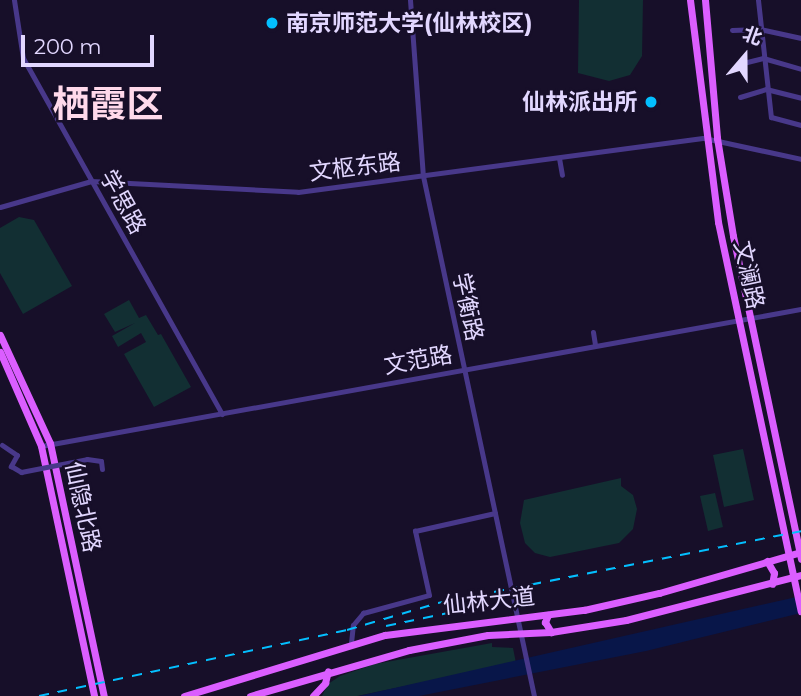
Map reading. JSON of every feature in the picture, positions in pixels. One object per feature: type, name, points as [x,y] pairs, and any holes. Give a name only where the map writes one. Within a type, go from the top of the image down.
[{"type":"main road","name":"文澜路","points":[[691,0],[704,138],[789,555],[797,576],[795,586],[801,611]]},
{"type":"main road","name":"文澜路","points":[[705,0],[717,138],[751,317],[801,554]]},
{"type":"main road","name":"仙隐北路","points":[[0,335],[50,443],[104,696]]},
{"type":"main road","name":"仙隐北路","points":[[0,352],[41,446],[94,696]]},
{"type":"main road","name":"仙林大道","points":[[184,696],[351,643],[488,620],[548,615],[659,593],[767,561],[801,554]]},
{"type":"main road","points":[[767,561],[774,573],[772,584]]},
{"type":"main road","name":"仙林大道","points":[[250,696],[263,695],[328,671],[488,635],[551,632],[680,609],[797,576]]},
{"type":"main road","points":[[548,615],[545,622],[551,632]]},
{"type":"main road","points":[[488,620],[492,629],[488,635]]},
{"type":"main road","points":[[313,696],[325,683],[328,671]]},
{"type":"street","name":"学思路","points":[[14,0],[23,58],[222,414]]},
{"type":"street","name":"学衡路","points":[[410,0],[423,176],[534,696]]},
{"type":"street","points":[[758,0],[771,117],[801,125]]},
{"type":"street","points":[[732,30],[760,29],[801,38]]},
{"type":"street","points":[[739,64],[763,58],[801,69]]},
{"type":"street","points":[[740,97],[766,89],[801,98]]},
{"type":"street","name":"文枢东路","points":[[0,206],[91,181],[298,192],[704,138],[717,138],[801,159]]},
{"type":"street","points":[[559,158],[562,175]]},
{"type":"street","name":"文范路","points":[[41,446],[801,309]]},
{"type":"street","points":[[593,332],[595,345]]},
{"type":"street","points":[[2,444],[17,455],[11,466],[21,472],[87,459],[102,461],[102,469]]},
{"type":"street","points":[[351,643],[353,625],[363,614],[429,595],[415,531],[495,513]]},
{"type":"green space","points":[[579,0],[643,0],[642,56],[630,75],[609,81],[578,73]]},
{"type":"green space","points":[[19,217],[34,220],[72,286],[23,314],[0,273],[0,228]]},
{"type":"green space","points":[[129,300],[139,318],[146,315],[158,335],[161,334],[191,387],[154,407],[124,354],[146,342],[141,333],[118,347],[112,336],[135,323],[115,332],[104,314]]},
{"type":"green space","points":[[743,449],[754,500],[724,507],[713,455]]},
{"type":"green space","points":[[621,478],[621,486],[633,495],[637,509],[633,529],[619,543],[550,557],[535,553],[525,543],[520,523],[524,500]]},
{"type":"green space","points":[[715,493],[723,527],[708,531],[700,496]]},
{"type":"green space","points":[[492,643],[492,647],[513,648],[516,663],[357,696],[322,696],[328,684],[340,676],[375,664]]},
{"type":"shaded area","points":[[801,596],[801,613],[646,651],[419,696],[359,696]]},
{"type":"railway","points":[[39,696],[347,630],[438,603],[801,531]]},
{"type":"railway","points":[[386,626],[496,603]]},
{"type":"place","name":"南京师范大学(仙林校区)","points":[[272,23]]},
{"type":"place","name":"仙林派出所","points":[[651,102]]},
{"type":"district","name":"栖霞区","points":[[108,104]]}]
